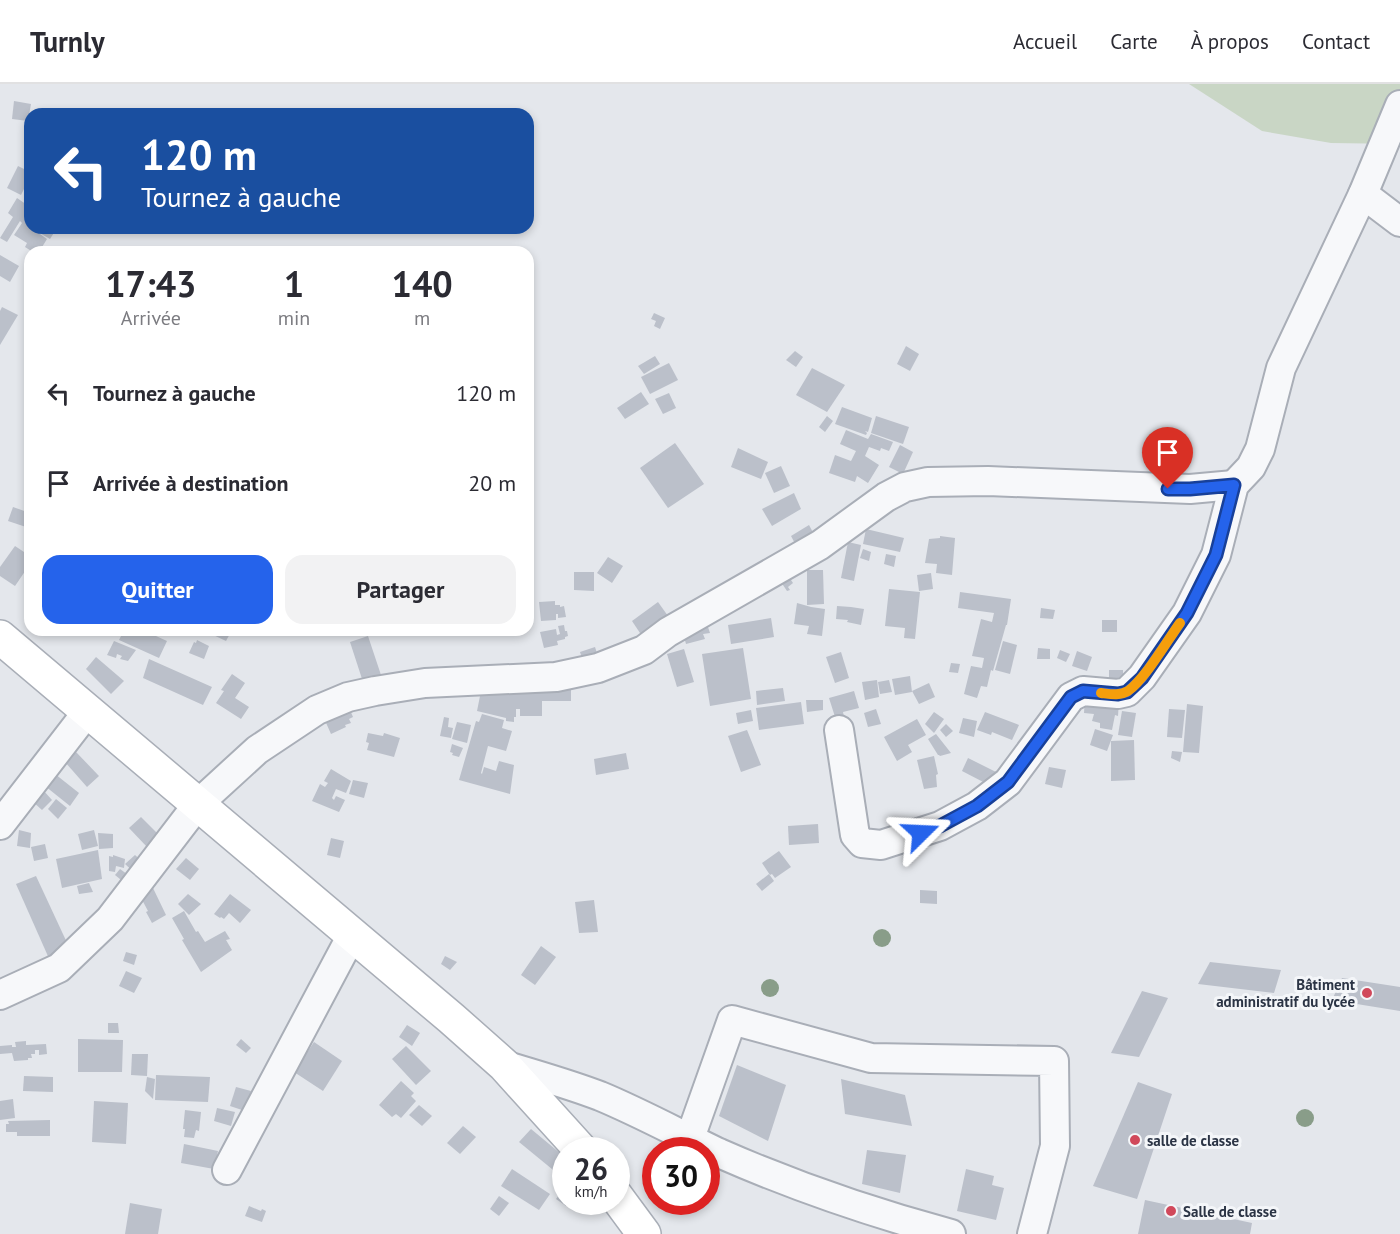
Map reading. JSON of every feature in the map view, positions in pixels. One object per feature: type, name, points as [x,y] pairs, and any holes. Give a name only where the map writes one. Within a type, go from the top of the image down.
[{"type":"street","points":[[839,730],[855,836],[862,843],[881,845],[940,826],[977,806],[1008,782],[1071,697],[1083,691],[1118,694],[1127,692],[1142,678],[1187,613],[1216,555],[1234,485],[1251,467],[1260,449],[1281,368],[1363,194],[1400,105]]},
{"type":"street","points":[[1363,194],[1400,222]]},
{"type":"street","points":[[0,995],[58,968],[110,919],[198,804],[257,750],[317,710],[348,697],[425,683],[556,677],[598,668],[644,650],[668,632],[820,545],[886,497],[905,487],[927,482],[978,481],[1190,489],[1234,485]]},
{"type":"street","points":[[0,637],[451,1018],[504,1065],[569,1137]]},
{"type":"street","points":[[0,825],[88,711]]},
{"type":"street","points":[[227,1170],[352,935]]},
{"type":"street","points":[[690,1137],[732,1020],[871,1058],[1054,1061],[1055,1146],[1032,1234]]},
{"type":"street","points":[[504,1065],[598,1095],[688,1137]]},
{"type":"street","points":[[720,1153],[807,1188],[951,1234]]},
{"type":"street","points":[[630,1215],[644,1234]]},
{"type":"green space","points":[[1189,84],[1400,84],[1400,144],[1331,143],[1262,131]]},
{"type":"building","points":[[14,101],[31,104],[30,108],[24,108],[24,120],[12,119]]},
{"type":"building","points":[[18,166],[24,169],[24,189],[21,195],[7,188]]},
{"type":"building","points":[[17,198],[24,203],[24,234],[40,234],[47,239],[43,246],[26,246],[27,243],[14,235],[22,223],[20,221],[7,242],[0,238],[13,217],[8,213]]},
{"type":"building","points":[[42,234],[53,234],[50,239]]},
{"type":"building","points":[[0,255],[19,266],[10,282],[0,276]]},
{"type":"building","points":[[2,307],[18,315],[0,345],[0,311]]},
{"type":"building","points":[[654,313],[665,318],[660,329],[654,326],[656,321],[651,319]]},
{"type":"building","points":[[906,346],[919,354],[910,371],[897,364]]},
{"type":"building","points":[[795,351],[803,357],[796,367],[786,360]]},
{"type":"building","points":[[655,356],[660,364],[644,374],[638,366]]},
{"type":"building","points":[[669,363],[678,380],[650,394],[641,377]]},
{"type":"building","points":[[812,368],[845,385],[827,412],[796,395]]},
{"type":"building","points":[[641,392],[649,404],[625,419],[617,408]]},
{"type":"building","points":[[669,393],[676,408],[663,414],[655,399]]},
{"type":"building","points":[[842,407],[872,418],[868,432],[865,431],[866,435],[835,424]]},
{"type":"building","points":[[827,416],[833,421],[825,432],[819,427]]},
{"type":"building","points":[[876,416],[909,427],[903,444],[871,433]]},
{"type":"building","points":[[846,430],[868,439],[871,434],[893,442],[889,451],[869,447],[865,456],[879,465],[868,483],[857,476],[855,482],[829,473],[835,455],[851,461],[856,451],[840,444]]},
{"type":"building","points":[[675,443],[704,484],[668,508],[640,468]]},
{"type":"building","points":[[900,445],[913,452],[903,474],[889,467]]},
{"type":"building","points":[[738,448],[768,462],[761,479],[731,467]]},
{"type":"building","points":[[781,466],[790,486],[774,493],[765,473]]},
{"type":"building","points":[[794,493],[801,509],[772,526],[762,509]]},
{"type":"building","points":[[13,507],[24,511],[24,526],[8,521]]},
{"type":"building","points":[[809,525],[816,538],[798,549],[791,536]]},
{"type":"building","points":[[866,529],[904,538],[900,552],[863,544]]},
{"type":"building","points":[[940,536],[955,538],[952,575],[936,573],[937,564],[925,563],[929,539],[940,538]]},
{"type":"building","points":[[848,542],[861,545],[854,581],[841,578]]},
{"type":"building","points":[[15,546],[24,552],[24,573],[15,586],[0,576],[0,567]]},
{"type":"building","points":[[863,549],[871,552],[869,561],[860,558]]},
{"type":"building","points":[[886,554],[896,556],[894,567],[884,564]]},
{"type":"building","points":[[608,557],[623,566],[612,583],[597,573]]},
{"type":"building","points":[[807,570],[823,570],[824,604],[807,605]]},
{"type":"building","points":[[574,572],[594,572],[594,591],[574,590]]},
{"type":"building","points":[[931,573],[933,589],[919,591],[917,575]]},
{"type":"building","points":[[789,577],[793,583],[787,591],[781,582]]},
{"type":"building","points":[[889,589],[920,592],[915,639],[904,638],[905,628],[885,626]]},
{"type":"building","points":[[960,592],[1011,599],[1007,625],[993,671],[991,670],[987,687],[981,686],[977,698],[964,694],[971,666],[982,668],[984,658],[972,656],[981,619],[992,622],[994,613],[958,608]]},
{"type":"building","points":[[555,601],[555,605],[564,606],[566,617],[558,618],[556,614],[556,620],[541,621],[539,602]]},
{"type":"building","points":[[658,602],[668,616],[642,636],[632,621]]},
{"type":"building","points":[[797,603],[825,609],[822,636],[807,634],[809,626],[794,624]]},
{"type":"building","points":[[837,606],[864,609],[861,625],[847,622],[848,620],[836,619]]},
{"type":"building","points":[[1041,608],[1055,610],[1053,619],[1040,618]]},
{"type":"building","points":[[771,618],[774,637],[731,644],[728,625]]},
{"type":"building","points":[[1102,620],[1117,620],[1117,632],[1102,632]]},
{"type":"building","points":[[707,624],[710,633],[703,634],[705,639],[686,644],[681,626]]},
{"type":"building","points":[[564,625],[568,636],[557,641],[558,645],[544,648],[540,632],[556,629],[557,635],[560,634],[558,626]]},
{"type":"building","points":[[121,636],[156,636],[167,641],[159,658],[119,640]]},
{"type":"building","points":[[215,636],[229,636],[226,641]]},
{"type":"building","points":[[368,636],[382,678],[364,685],[350,642]]},
{"type":"building","points":[[197,640],[209,646],[204,659],[189,653]]},
{"type":"building","points":[[114,641],[136,650],[128,661],[120,659],[122,656],[117,654],[116,658],[107,655]]},
{"type":"building","points":[[1003,641],[1017,645],[1010,674],[995,670]]},
{"type":"building","points":[[595,647],[599,660],[584,664],[580,652]]},
{"type":"building","points":[[743,648],[751,699],[710,706],[702,654]]},
{"type":"building","points":[[1038,648],[1050,649],[1050,659],[1037,659]]},
{"type":"building","points":[[684,649],[694,682],[677,687],[667,654]]},
{"type":"building","points":[[1060,650],[1070,654],[1066,662],[1057,658]]},
{"type":"building","points":[[1077,651],[1092,657],[1087,671],[1072,666]]},
{"type":"building","points":[[841,652],[849,678],[835,683],[826,657]]},
{"type":"building","points":[[96,657],[124,681],[111,694],[86,669]]},
{"type":"building","points":[[149,659],[212,687],[203,705],[143,678]]},
{"type":"building","points":[[951,663],[960,664],[958,673],[949,672]]},
{"type":"building","points":[[1109,670],[1123,670],[1123,676],[1125,676],[1109,687]]},
{"type":"building","points":[[232,674],[245,683],[235,698],[249,707],[241,719],[216,703],[224,691],[221,690]]},
{"type":"building","points":[[910,676],[912,692],[895,695],[892,679]]},
{"type":"building","points":[[877,680],[879,697],[865,700],[862,682]]},
{"type":"building","points":[[889,680],[892,692],[880,694],[878,682]]},
{"type":"building","points":[[571,683],[571,701],[542,701],[542,716],[520,716],[520,709],[516,709],[514,722],[477,711],[482,686]]},
{"type":"building","points":[[929,683],[935,697],[919,704],[912,691]]},
{"type":"building","points":[[783,688],[785,701],[757,705],[756,691]]},
{"type":"building","points":[[854,691],[859,708],[843,712],[844,717],[836,720],[829,698]]},
{"type":"building","points":[[1085,697],[1119,700],[1118,716],[1115,715],[1112,730],[1100,728],[1100,723],[1092,721],[1094,714],[1084,713]]},
{"type":"building","points":[[806,700],[823,700],[823,710],[807,712]]},
{"type":"building","points":[[801,702],[804,724],[759,730],[756,708]]},
{"type":"building","points":[[1187,704],[1203,706],[1199,753],[1183,752]]},
{"type":"building","points":[[876,709],[881,724],[868,727],[864,713]]},
{"type":"building","points":[[1169,709],[1185,710],[1182,738],[1167,737]]},
{"type":"building","points":[[350,710],[353,717],[349,719],[351,723],[331,734],[323,716]]},
{"type":"building","points":[[751,710],[753,721],[738,724],[736,713]]},
{"type":"building","points":[[1122,711],[1136,713],[1132,737],[1118,735]]},
{"type":"building","points":[[934,712],[944,719],[934,733],[925,724]]},
{"type":"building","points":[[985,712],[1019,725],[1012,740],[992,732],[991,735],[977,730]]},
{"type":"building","points":[[482,714],[504,720],[502,728],[512,731],[506,751],[488,746],[481,773],[484,767],[496,771],[499,761],[514,765],[510,794],[459,780],[476,721],[479,722]]},
{"type":"building","points":[[444,717],[449,718],[448,727],[453,728],[451,738],[440,736]]},
{"type":"building","points":[[963,718],[977,721],[974,737],[959,733]]},
{"type":"building","points":[[917,719],[926,735],[908,745],[912,752],[897,761],[884,737]]},
{"type":"building","points":[[457,722],[471,725],[467,743],[452,739]]},
{"type":"building","points":[[946,724],[953,731],[946,737],[940,730]]},
{"type":"building","points":[[1095,729],[1113,735],[1107,751],[1090,745]]},
{"type":"building","points":[[747,730],[761,765],[741,772],[728,736]]},
{"type":"building","points":[[368,733],[383,736],[384,733],[400,738],[394,757],[367,750]]},
{"type":"building","points":[[936,734],[951,753],[938,755],[928,739]]},
{"type":"building","points":[[1134,740],[1135,780],[1111,781],[1111,741]]},
{"type":"building","points":[[452,744],[463,748],[459,757],[450,752]]},
{"type":"building","points":[[1172,751],[1182,752],[1180,762],[1171,758]]},
{"type":"building","points":[[76,752],[99,776],[87,787],[65,762]]},
{"type":"building","points":[[626,753],[629,769],[596,775],[594,759]]},
{"type":"building","points":[[934,756],[938,774],[936,775],[937,787],[924,789],[917,760]]},
{"type":"building","points":[[968,758],[998,773],[989,785],[962,771]]},
{"type":"building","points":[[1049,767],[1066,770],[1062,788],[1045,784]]},
{"type":"building","points":[[331,769],[351,781],[346,793],[336,789],[332,798],[334,800],[336,796],[345,800],[339,812],[312,801],[320,784],[325,787],[328,783],[324,781]]},
{"type":"building","points":[[55,774],[79,793],[70,806],[45,786]]},
{"type":"building","points":[[353,780],[368,783],[364,798],[349,794]]},
{"type":"building","points":[[43,790],[52,800],[42,810],[32,801]]},
{"type":"building","points":[[56,799],[67,808],[58,819],[48,809]]},
{"type":"building","points":[[141,817],[159,835],[147,847],[129,828]]},
{"type":"building","points":[[818,824],[819,843],[789,845],[788,826]]},
{"type":"building","points":[[19,830],[31,833],[30,848],[17,846]]},
{"type":"building","points":[[94,830],[98,846],[82,850],[78,834]]},
{"type":"building","points":[[98,833],[113,834],[113,848],[99,849]]},
{"type":"building","points":[[331,838],[344,841],[340,858],[327,855]]},
{"type":"building","points":[[45,844],[48,858],[34,861],[31,847]]},
{"type":"building","points":[[98,850],[102,879],[62,888],[56,859]]},
{"type":"building","points":[[779,851],[791,867],[775,878],[772,874],[770,875],[762,863]]},
{"type":"building","points":[[113,855],[125,859],[124,868],[116,866],[115,872],[109,871],[109,856],[113,857]]},
{"type":"building","points":[[135,855],[145,864],[136,874],[125,864]]},
{"type":"building","points":[[186,858],[199,869],[190,880],[176,869]]},
{"type":"building","points":[[120,869],[131,877],[126,884],[115,875]]},
{"type":"building","points":[[769,874],[774,881],[762,891],[756,884]]},
{"type":"building","points":[[36,876],[69,947],[51,963],[16,884]]},
{"type":"building","points":[[89,883],[93,892],[79,894],[77,886]]},
{"type":"building","points":[[153,888],[166,915],[152,923],[140,896]]},
{"type":"building","points":[[920,890],[937,891],[937,904],[920,903]]},
{"type":"building","points":[[188,894],[201,904],[189,915],[178,904]]},
{"type":"building","points":[[230,894],[251,910],[240,923],[229,913],[224,919],[214,914]]},
{"type":"building","points":[[594,900],[598,932],[579,933],[575,902]]},
{"type":"building","points":[[184,911],[196,932],[198,931],[205,942],[225,931],[230,939],[226,940],[232,950],[201,972],[172,918]]},
{"type":"building","points":[[541,946],[556,957],[535,985],[521,975]]},
{"type":"building","points":[[126,952],[137,955],[134,965],[123,961]]},
{"type":"building","points":[[445,956],[457,962],[450,970],[441,964]]},
{"type":"building","points":[[1210,962],[1281,970],[1274,993],[1198,984]]},
{"type":"building","points":[[126,971],[142,978],[134,993],[119,986]]},
{"type":"building","name":"Bâtiment administratif du lycée","points":[[1342,978],[1400,987],[1400,1011],[1332,1000]]},
{"type":"building","points":[[1142,991],[1168,998],[1139,1057],[1111,1053]]},
{"type":"building","points":[[108,1023],[118,1023],[119,1033],[108,1033]]},
{"type":"building","points":[[407,1025],[420,1033],[412,1046],[399,1037]]},
{"type":"building","points":[[78,1039],[123,1040],[122,1072],[78,1072]]},
{"type":"building","points":[[241,1039],[251,1048],[246,1053],[236,1045]]},
{"type":"building","points":[[26,1041],[26,1045],[46,1044],[47,1054],[39,1055],[39,1050],[35,1050],[35,1054],[31,1054],[32,1058],[14,1061],[12,1053],[0,1054],[0,1046],[16,1047],[15,1042]]},
{"type":"building","points":[[314,1042],[342,1061],[323,1091],[294,1072]]},
{"type":"building","points":[[406,1046],[431,1071],[416,1085],[392,1059]]},
{"type":"building","points":[[132,1054],[148,1054],[147,1076],[131,1075]]},
{"type":"building","points":[[737,1065],[786,1085],[768,1141],[719,1116]]},
{"type":"building","points":[[156,1075],[210,1077],[208,1102],[155,1100]]},
{"type":"building","points":[[24,1076],[53,1077],[53,1092],[23,1091]]},
{"type":"building","points":[[147,1077],[155,1079],[153,1099],[145,1091]]},
{"type":"building","points":[[841,1079],[905,1095],[912,1126],[845,1114]]},
{"type":"building","points":[[401,1081],[414,1093],[411,1096],[416,1101],[401,1118],[396,1114],[392,1117],[379,1105]]},
{"type":"building","name":"salle de classe","points":[[1138,1082],[1172,1094],[1137,1199],[1093,1186]]},
{"type":"building","points":[[236,1087],[251,1091],[245,1111],[230,1106]]},
{"type":"building","points":[[13,1099],[15,1118],[0,1120],[0,1101]]},
{"type":"building","points":[[94,1101],[128,1103],[126,1144],[92,1142]]},
{"type":"building","points":[[419,1105],[432,1116],[422,1126],[409,1115]]},
{"type":"building","points":[[217,1108],[235,1112],[231,1126],[214,1121]]},
{"type":"building","points":[[185,1110],[201,1112],[199,1131],[196,1130],[194,1138],[184,1137]]},
{"type":"building","points":[[50,1120],[50,1136],[17,1136],[17,1132],[6,1132],[8,1121]]},
{"type":"building","points":[[463,1126],[476,1137],[460,1154],[447,1143]]},
{"type":"building","points":[[531,1129],[552,1146],[552,1169],[519,1142]]},
{"type":"building","points":[[184,1144],[218,1151],[214,1169],[181,1163]]},
{"type":"building","points":[[867,1150],[906,1155],[900,1193],[862,1184]]},
{"type":"building","points":[[512,1169],[550,1194],[539,1210],[501,1186]]},
{"type":"building","points":[[966,1169],[994,1176],[992,1185],[1004,1188],[996,1220],[957,1211]]},
{"type":"building","points":[[499,1196],[509,1203],[499,1216],[490,1209]]},
{"type":"building","name":"Salle de classe","points":[[1145,1200],[1252,1223],[1250,1234],[1138,1234]]},
{"type":"building","points":[[130,1203],[162,1209],[158,1234],[125,1234]]},
{"type":"building","points":[[249,1206],[266,1211],[262,1222],[245,1216]]},
{"type":"slow traffic","points":[[1101,693],[1127,692],[1142,678],[1180,623]]},
{"type":"place","name":"Bâtiment administratif du lycée","points":[[1367,993]]},
{"type":"place","name":"salle de classe","points":[[1135,1140]]},
{"type":"place","name":"Salle de classe","points":[[1171,1211]]},
{"type":"route","points":[[921,833],[940,826],[977,806],[1008,782],[1071,697],[1083,691],[1118,694],[1127,692],[1142,678],[1187,613],[1216,555],[1234,485],[1168,489]]}]
